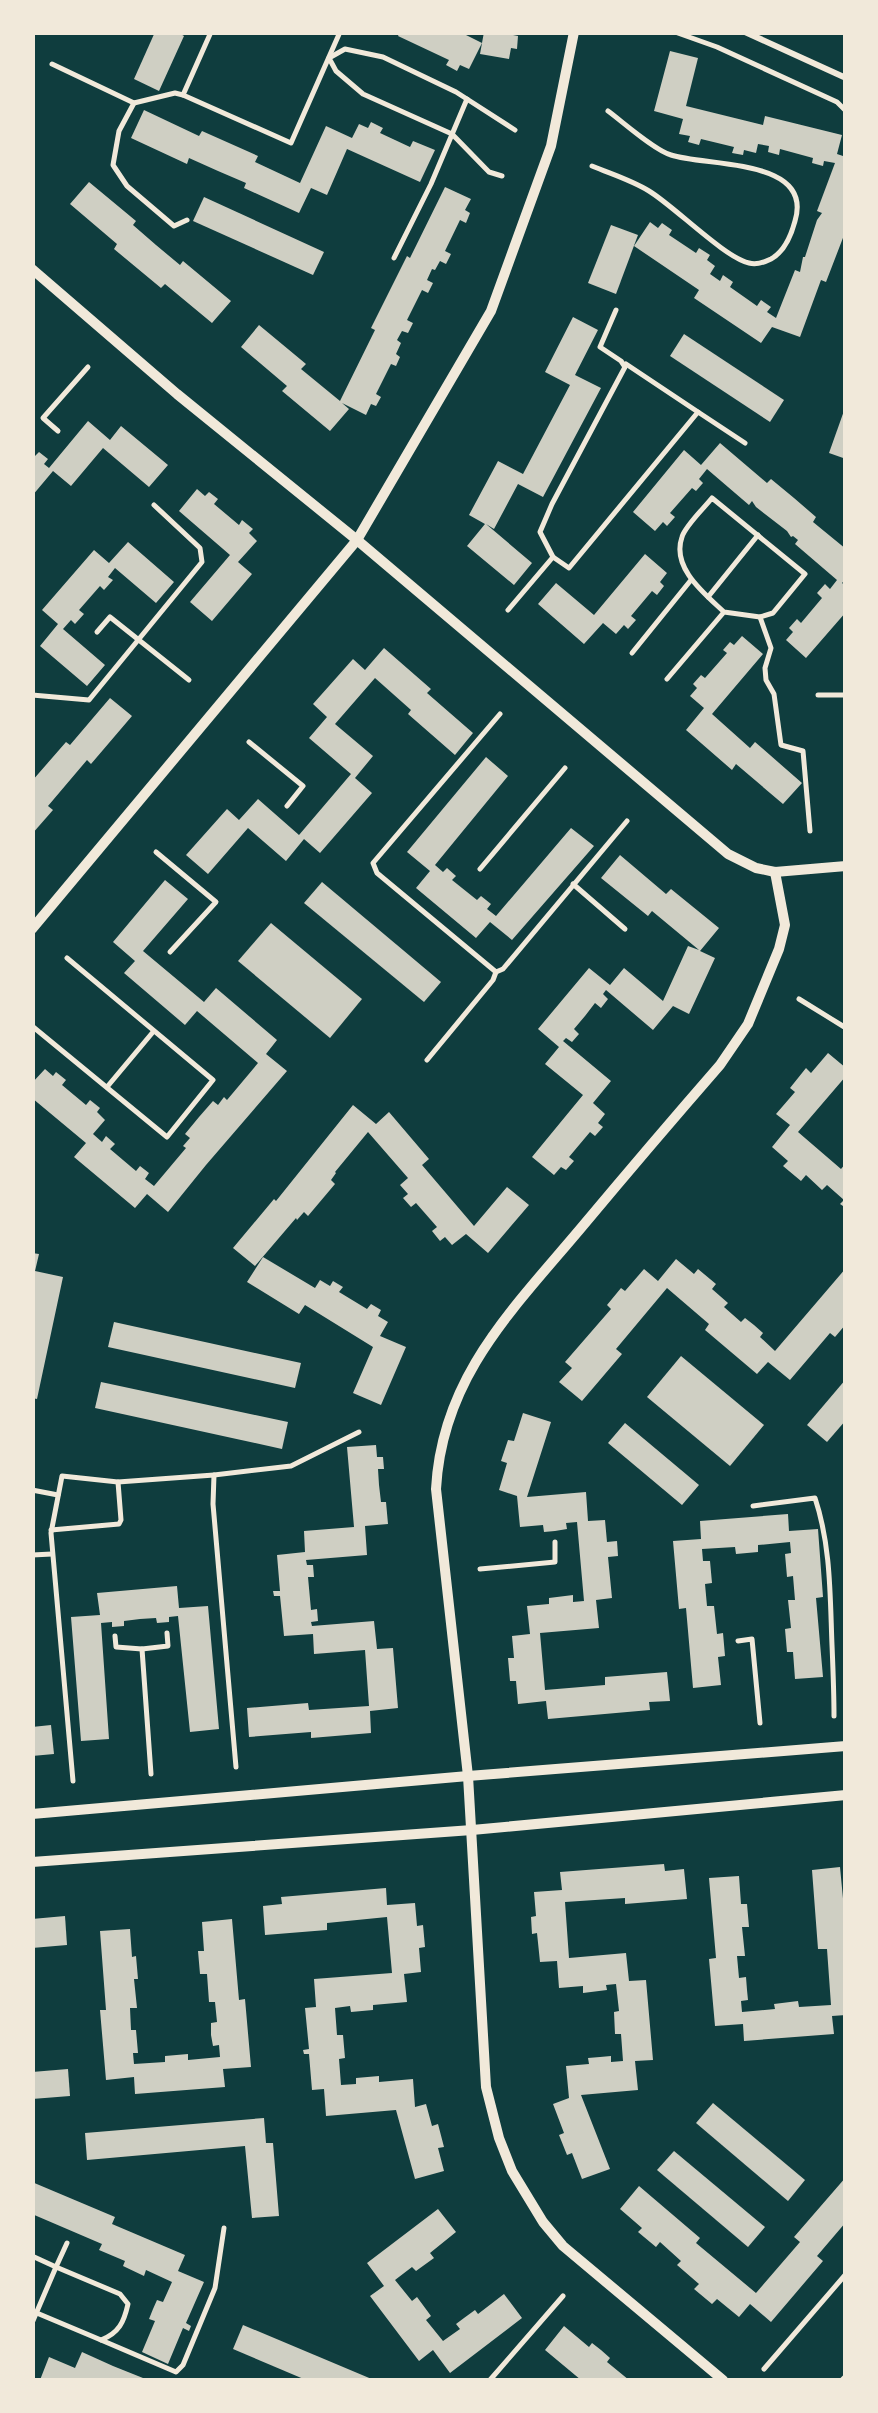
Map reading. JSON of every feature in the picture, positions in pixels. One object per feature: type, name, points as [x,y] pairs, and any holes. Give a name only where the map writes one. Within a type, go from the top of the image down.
[{"type":"street","points":[[32,929],[357,540],[491,310],[551,146],[574,32]]},
{"type":"street","points":[[32,270],[728,854],[756,868],[775,872],[846,866]]},
{"type":"street","points":[[723,2380],[564,2246],[543,2222],[512,2171],[499,2138],[486,2087],[468,1776],[436,1489],[450,1415],[493,1332],[720,1065],[748,1024],[785,926],[775,872]]},
{"type":"street","points":[[32,1814],[846,1746]]},
{"type":"street","points":[[32,1862],[472,1830],[846,1795]]},
{"type":"lane","points":[[744,32],[846,78]]},
{"type":"path","points":[[183,95],[212,32]]},
{"type":"path","points":[[52,64],[134,103],[183,95],[290,143],[340,32]]},
{"type":"path","points":[[675,32],[734,54],[837,102],[846,111]]},
{"type":"path","points":[[328,58],[345,49],[383,56],[467,99],[515,130]]},
{"type":"path","points":[[328,58],[336,71],[363,94],[452,134],[489,172],[502,176]]},
{"type":"path","points":[[394,258],[467,99]]},
{"type":"path","points":[[134,103],[119,131],[113,165],[127,186],[174,226],[187,220]]},
{"type":"path","points":[[592,166],[652,193],[749,264],[777,256],[797,215],[793,189],[784,180],[761,171],[668,154],[608,111]]},
{"type":"path","points":[[616,310],[600,347],[746,443]]},
{"type":"path","points":[[621,362],[625,367],[540,532],[552,557],[568,568],[698,412]]},
{"type":"path","points":[[58,430],[44,418],[88,368]]},
{"type":"path","points":[[712,498],[806,574],[773,612],[760,617],[724,612],[692,580],[681,557],[682,536],[712,498]]},
{"type":"path","points":[[32,695],[89,700],[202,562],[200,548],[154,505]]},
{"type":"path","points":[[708,597],[758,535]]},
{"type":"path","points":[[508,610],[552,557]]},
{"type":"path","points":[[632,653],[692,580]]},
{"type":"path","points":[[666,679],[724,612]]},
{"type":"path","points":[[97,632],[110,617],[189,680]]},
{"type":"path","points":[[760,617],[771,648],[766,680],[774,694],[781,745],[803,752],[810,831]]},
{"type":"path","points":[[818,694],[846,695]]},
{"type":"path","points":[[496,972],[377,872],[373,864],[500,714]]},
{"type":"path","points":[[250,742],[304,786],[287,806]]},
{"type":"path","points":[[480,869],[565,768]]},
{"type":"path","points":[[427,1060],[496,972],[628,821]]},
{"type":"path","points":[[156,852],[216,902],[170,952]]},
{"type":"path","points":[[573,884],[624,929]]},
{"type":"path","points":[[32,1026],[166,1137],[213,1080],[67,958]]},
{"type":"path","points":[[799,999],[846,1028]]},
{"type":"path","points":[[106,1087],[154,1031]]},
{"type":"path","points":[[72,1781],[51,1530],[62,1476],[118,1482],[291,1466],[359,1432]]},
{"type":"path","points":[[214,1475],[213,1504],[236,1767]]},
{"type":"path","points":[[51,1530],[119,1524],[118,1482]]},
{"type":"path","points":[[32,1490],[58,1496]]},
{"type":"path","points":[[753,1506],[815,1498],[826,1544],[834,1716]]},
{"type":"path","points":[[480,1569],[555,1562],[554,1542]]},
{"type":"path","points":[[32,1555],[52,1554]]},
{"type":"path","points":[[115,1636],[116,1646],[142,1649],[168,1646],[168,1634]]},
{"type":"path","points":[[738,1641],[752,1640],[760,1722]]},
{"type":"path","points":[[142,1649],[151,1774]]},
{"type":"path","points":[[35,2312],[176,2372],[216,2288],[224,2228]]},
{"type":"path","points":[[32,2323],[67,2243]]},
{"type":"path","points":[[32,2256],[120,2294],[128,2304],[124,2321],[113,2335],[101,2340]]},
{"type":"path","points":[[764,2369],[846,2274]]},
{"type":"path","points":[[490,2380],[563,2296]]},
{"type":"building","points":[[155,32],[177,32],[184,36],[159,91],[134,79]]},
{"type":"building","points":[[400,32],[460,32],[482,43],[469,69],[460,65],[457,71],[446,65],[449,60],[398,36]]},
{"type":"building","points":[[484,32],[513,32],[518,36],[517,49],[511,48],[509,59],[480,54]]},
{"type":"building","points":[[670,51],[698,58],[686,106],[763,125],[765,116],[842,135],[837,154],[846,157],[846,230],[826,282],[821,280],[800,337],[772,327],[761,343],[694,298],[699,290],[634,246],[650,222],[658,228],[662,223],[672,230],[669,235],[696,253],[699,248],[710,255],[707,260],[715,266],[710,274],[720,281],[723,275],[733,282],[730,287],[757,306],[761,300],[771,307],[767,312],[776,318],[795,270],[800,272],[835,163],[824,161],[823,166],[812,163],[813,158],[780,149],[779,155],[768,152],[769,146],[758,144],[756,153],[744,150],[743,155],[732,153],[734,147],[701,139],[699,145],[688,142],[690,136],[679,134],[683,119],[654,111]]},
{"type":"building","points":[[144,110],[199,136],[202,131],[258,156],[255,162],[300,183],[326,126],[352,138],[359,124],[368,128],[371,122],[383,128],[380,133],[410,147],[413,141],[435,150],[420,182],[347,149],[327,195],[311,188],[299,213],[244,188],[246,183],[189,158],[187,164],[131,138]]},
{"type":"building","points":[[89,182],[136,221],[133,225],[156,245],[180,265],[183,261],[231,301],[212,323],[114,249],[117,244],[70,204]]},
{"type":"building","points":[[445,187],[471,199],[465,210],[470,213],[466,223],[460,220],[445,251],[451,254],[446,264],[440,261],[432,269],[427,280],[433,283],[428,293],[422,290],[407,320],[413,323],[408,333],[402,331],[397,340],[401,343],[396,354],[400,357],[396,366],[391,364],[376,394],[381,397],[376,406],[371,404],[366,415],[342,403],[349,409],[330,431],[282,391],[287,386],[241,347],[259,325],[306,364],[301,369],[340,401],[375,330],[371,328]]},
{"type":"building","points":[[204,197],[324,252],[313,275],[193,221]]},
{"type":"building","points":[[611,225],[638,235],[616,294],[588,283]]},
{"type":"building","points":[[573,317],[598,330],[575,375],[601,388],[543,497],[518,484],[494,529],[486,524],[532,563],[514,585],[467,546],[485,524],[469,515],[498,461],[523,474],[570,385],[545,372]]},
{"type":"building","points":[[684,334],[784,400],[770,422],[670,356]]},
{"type":"building","points":[[846,408],[846,459],[829,453]]},
{"type":"building","points":[[88,421],[110,440],[121,426],[168,465],[149,487],[103,448],[71,486],[53,471],[32,496],[32,454],[39,452],[48,459],[44,464],[49,468]]},
{"type":"building","points":[[720,443],[767,483],[771,479],[794,498],[816,517],[813,522],[846,549],[846,579],[842,583],[846,586],[846,612],[806,658],[786,640],[793,632],[789,628],[797,619],[801,623],[822,598],[817,593],[825,584],[830,589],[837,580],[752,501],[749,505],[707,469],[699,479],[703,483],[696,491],[692,488],[670,513],[675,517],[667,526],[663,522],[655,531],[633,512],[684,450],[701,465]]},
{"type":"building","points":[[197,489],[218,499],[214,504],[239,525],[242,520],[253,529],[249,533],[257,541],[238,562],[252,574],[212,621],[190,602],[230,555],[179,511]]},
{"type":"building","points":[[128,542],[174,582],[156,603],[115,568],[108,577],[113,580],[104,590],[100,586],[79,610],[84,614],[75,624],[71,620],[63,629],[105,665],[87,686],[40,646],[58,624],[42,610],[94,550],[109,563]]},
{"type":"building","points":[[645,554],[667,573],[657,595],[652,591],[631,616],[636,620],[628,629],[624,625],[616,634],[603,623],[584,644],[538,604],[556,583],[594,615]]},
{"type":"building","points":[[742,636],[763,654],[712,714],[750,748],[755,742],[802,783],[783,804],[736,764],[732,770],[686,730],[704,708],[690,696],[697,688],[693,684],[701,675],[705,678],[727,653],[723,650],[730,642],[734,645]]},
{"type":"building","points":[[384,648],[473,733],[455,755],[408,714],[411,710],[375,678],[335,724],[373,756],[355,778],[372,793],[320,853],[304,839],[286,861],[248,828],[208,874],[186,855],[227,809],[239,820],[258,799],[299,835],[351,774],[309,738],[327,717],[313,704],[353,659],[365,670]]},
{"type":"building","points":[[110,698],[132,716],[48,806],[53,810],[32,834],[32,781],[66,742],[70,745]]},
{"type":"building","points":[[486,757],[508,776],[435,865],[443,872],[447,868],[456,876],[452,880],[477,900],[481,896],[491,904],[487,909],[496,916],[571,828],[594,846],[512,940],[490,922],[476,938],[416,888],[430,871],[407,852]]},
{"type":"building","points":[[620,855],[666,894],[671,889],[719,928],[700,951],[715,958],[689,1014],[673,1006],[653,1030],[606,990],[603,994],[608,999],[601,1008],[595,1003],[574,1029],[579,1034],[572,1042],[566,1038],[563,1041],[611,1081],[593,1103],[605,1114],[598,1123],[603,1127],[595,1136],[590,1132],[569,1157],[574,1161],[554,1175],[532,1157],[583,1095],[545,1064],[559,1047],[538,1029],[589,968],[610,985],[624,968],[663,1001],[688,946],[699,950],[652,911],[648,916],[601,878]]},
{"type":"building","points":[[165,880],[188,899],[143,951],[204,1002],[216,988],[277,1040],[266,1054],[287,1071],[168,1212],[147,1194],[135,1208],[74,1157],[86,1143],[32,1098],[32,1083],[45,1069],[53,1076],[56,1072],[66,1080],[62,1085],[86,1105],[90,1100],[100,1108],[97,1112],[105,1120],[93,1134],[102,1142],[106,1136],[115,1144],[110,1149],[136,1171],[140,1166],[149,1173],[145,1179],[154,1186],[186,1148],[183,1146],[190,1138],[185,1134],[199,1117],[213,1101],[218,1105],[224,1097],[227,1100],[258,1063],[197,1011],[185,1025],[124,973],[135,961],[113,942]]},
{"type":"building","points":[[322,882],[441,982],[424,1002],[304,903]]},
{"type":"building","points":[[271,923],[362,999],[330,1038],[238,961]]},
{"type":"building","points":[[828,1053],[846,1068],[846,1076],[798,1132],[841,1169],[846,1163],[846,1208],[840,1204],[844,1200],[827,1185],[822,1190],[806,1175],[801,1181],[783,1166],[788,1161],[772,1147],[790,1125],[776,1114],[795,1092],[790,1088],[806,1068],[811,1073]]},
{"type":"building","points":[[353,1105],[376,1124],[389,1112],[429,1159],[422,1165],[474,1226],[507,1187],[529,1205],[488,1253],[466,1234],[452,1245],[445,1237],[440,1241],[432,1231],[437,1227],[416,1203],[411,1207],[403,1198],[408,1194],[400,1185],[408,1178],[368,1132],[335,1172],[331,1180],[335,1184],[308,1216],[304,1212],[296,1218],[255,1266],[233,1248]]},
{"type":"building","points":[[32,1253],[39,1254],[35,1271],[63,1277],[37,1399],[32,1398]]},
{"type":"building","points":[[263,1257],[315,1288],[320,1280],[330,1286],[333,1281],[343,1287],[339,1292],[367,1309],[371,1304],[381,1310],[378,1316],[388,1322],[380,1336],[406,1347],[381,1405],[353,1393],[373,1347],[305,1305],[299,1314],[247,1282]]},
{"type":"building","points":[[676,1259],[694,1274],[698,1269],[716,1284],[712,1289],[728,1303],[724,1307],[741,1322],[745,1318],[754,1325],[775,1351],[846,1268],[846,1324],[835,1337],[830,1333],[790,1380],[768,1362],[757,1374],[705,1330],[709,1324],[667,1288],[616,1349],[622,1354],[582,1401],[559,1382],[572,1368],[565,1362],[611,1309],[607,1305],[621,1288],[625,1291],[644,1269],[658,1281]]},
{"type":"building","points":[[114,1322],[301,1363],[295,1388],[108,1347]]},
{"type":"building","points":[[681,1356],[764,1425],[730,1466],[647,1397]]},
{"type":"building","points":[[846,1379],[846,1420],[827,1442],[807,1425]]},
{"type":"building","points":[[101,1382],[288,1422],[282,1449],[95,1408]]},
{"type":"building","points":[[523,1413],[551,1422],[527,1497],[586,1492],[588,1521],[605,1520],[607,1542],[617,1541],[618,1556],[608,1557],[612,1598],[596,1600],[599,1628],[540,1633],[545,1690],[605,1685],[605,1677],[667,1672],[670,1701],[649,1702],[650,1710],[548,1719],[546,1701],[518,1704],[508,1658],[514,1658],[512,1636],[530,1634],[527,1606],[549,1604],[549,1598],[573,1595],[573,1602],[584,1601],[577,1522],[566,1523],[567,1529],[544,1532],[543,1525],[520,1527],[517,1496],[499,1490],[507,1463],[501,1461],[508,1440],[514,1441]]},
{"type":"building","points":[[625,1423],[699,1485],[682,1505],[608,1443]]},
{"type":"building","points":[[376,1445],[377,1457],[383,1457],[384,1469],[378,1469],[379,1485],[388,1524],[365,1526],[367,1555],[306,1560],[307,1565],[313,1565],[314,1577],[308,1577],[311,1610],[317,1609],[318,1621],[311,1622],[312,1626],[374,1621],[377,1649],[393,1648],[398,1708],[370,1711],[371,1733],[311,1738],[311,1732],[249,1737],[247,1708],[308,1703],[309,1710],[369,1706],[365,1650],[314,1654],[313,1634],[284,1636],[280,1596],[274,1596],[273,1591],[280,1591],[277,1555],[305,1552],[304,1531],[354,1527],[347,1447]]},
{"type":"building","points":[[788,1514],[789,1531],[818,1529],[823,1597],[816,1598],[823,1677],[795,1679],[793,1652],[787,1652],[785,1629],[791,1628],[788,1600],[795,1600],[793,1576],[787,1577],[785,1554],[791,1553],[790,1542],[758,1545],[758,1552],[736,1554],[735,1547],[702,1549],[703,1561],[710,1561],[712,1583],[705,1584],[707,1606],[714,1606],[717,1634],[723,1633],[725,1656],[718,1657],[721,1685],[693,1688],[686,1608],[679,1609],[673,1541],[701,1539],[700,1521]]},
{"type":"building","points":[[177,1586],[179,1608],[208,1606],[219,1729],[190,1732],[178,1616],[157,1623],[156,1618],[140,1619],[124,1621],[124,1626],[101,1623],[109,1739],[81,1741],[71,1617],[100,1615],[97,1593]]},
{"type":"building","points":[[51,1725],[54,1754],[32,1756],[32,1727]]},
{"type":"building","points":[[664,1864],[665,1871],[684,1869],[687,1899],[625,1904],[625,1898],[565,1902],[569,1958],[626,1953],[629,1981],[646,1980],[653,2060],[635,2061],[638,2090],[581,2095],[610,2169],[582,2179],[572,2153],[567,2155],[559,2135],[564,2133],[553,2104],[569,2098],[566,2066],[589,2064],[588,2058],[611,2056],[611,2062],[623,2061],[621,2034],[615,2034],[614,2012],[619,2011],[616,1984],[606,1985],[607,1990],[583,1993],[583,1986],[559,1988],[557,1961],[540,1962],[537,1933],[532,1934],[531,1917],[536,1916],[534,1892],[562,1890],[560,1872]]},
{"type":"building","points":[[840,1867],[846,1930],[846,2015],[832,2016],[834,2034],[744,2041],[743,2024],[715,2026],[709,1959],[716,1958],[709,1878],[739,1876],[741,1904],[747,1904],[749,1927],[742,1927],[745,1956],[737,1956],[739,1978],[746,1977],[748,2000],[741,2001],[742,2012],[775,2009],[774,2004],[798,2001],[799,2007],[831,2005],[827,1949],[818,1949],[812,1870]]},
{"type":"building","points":[[386,1888],[387,1905],[415,1903],[417,1926],[423,1925],[425,1947],[419,1948],[421,1972],[404,1974],[407,2002],[373,2005],[373,2010],[351,2012],[350,2006],[335,2008],[337,2035],[343,2035],[345,2058],[339,2059],[341,2085],[356,2084],[356,2078],[379,2076],[379,2082],[413,2079],[415,2107],[426,2104],[432,2126],[438,2124],[444,2147],[438,2148],[444,2171],[415,2179],[396,2110],[326,2116],[324,2089],[312,2090],[309,2054],[303,2050],[309,2049],[305,2008],[316,2007],[314,1979],[392,1973],[387,1917],[327,1923],[327,1930],[265,1935],[263,1906],[282,1904],[281,1897]]},
{"type":"building","points":[[65,1916],[67,1945],[32,1948],[32,1919]]},
{"type":"building","points":[[232,1919],[239,2000],[245,1999],[251,2067],[223,2069],[225,2087],[135,2094],[134,2077],[106,2080],[100,2010],[106,2010],[100,1931],[130,1929],[138,1979],[134,1979],[137,2008],[130,2008],[138,2053],[133,2053],[134,2064],[165,2062],[165,2056],[188,2054],[188,2060],[220,2057],[219,2045],[213,2046],[211,2035],[211,2023],[217,2022],[215,2002],[209,2002],[207,1974],[200,1974],[198,1951],[204,1951],[202,1922]]},
{"type":"building","points":[[68,2069],[70,2096],[32,2099],[32,2072]]},
{"type":"building","points":[[713,2103],[805,2180],[788,2201],[696,2123]]},
{"type":"building","points":[[264,2118],[266,2143],[273,2143],[279,2216],[252,2218],[245,2146],[87,2160],[85,2133]]},
{"type":"building","points":[[674,2151],[765,2227],[748,2247],[657,2170]]},
{"type":"building","points":[[846,2177],[846,2222],[817,2256],[823,2261],[771,2322],[750,2304],[739,2317],[717,2299],[712,2304],[694,2289],[699,2284],[677,2265],[681,2261],[660,2242],[656,2247],[638,2232],[642,2228],[620,2209],[639,2186],[700,2238],[696,2243],[756,2293],[800,2242],[794,2237]]},
{"type":"building","points":[[32,2182],[115,2217],[112,2224],[185,2255],[178,2271],[204,2282],[186,2323],[191,2326],[189,2331],[183,2328],[168,2364],[142,2352],[155,2321],[149,2319],[153,2309],[157,2300],[163,2302],[172,2282],[146,2270],[144,2276],[123,2266],[125,2261],[99,2250],[102,2244],[32,2214]]},
{"type":"building","points":[[438,2209],[456,2232],[430,2253],[434,2258],[395,2280],[412,2301],[417,2297],[431,2316],[426,2320],[443,2341],[460,2329],[456,2324],[475,2310],[478,2314],[504,2294],[522,2318],[450,2373],[433,2350],[419,2361],[370,2296],[384,2286],[367,2263]]},
{"type":"building","points":[[243,2325],[374,2380],[306,2380],[233,2349]]},
{"type":"building","points":[[564,2326],[589,2347],[592,2343],[601,2350],[610,2358],[607,2362],[629,2380],[581,2380],[545,2350]]},
{"type":"building","points":[[82,2352],[148,2380],[40,2380],[49,2357],[75,2368]]}]
